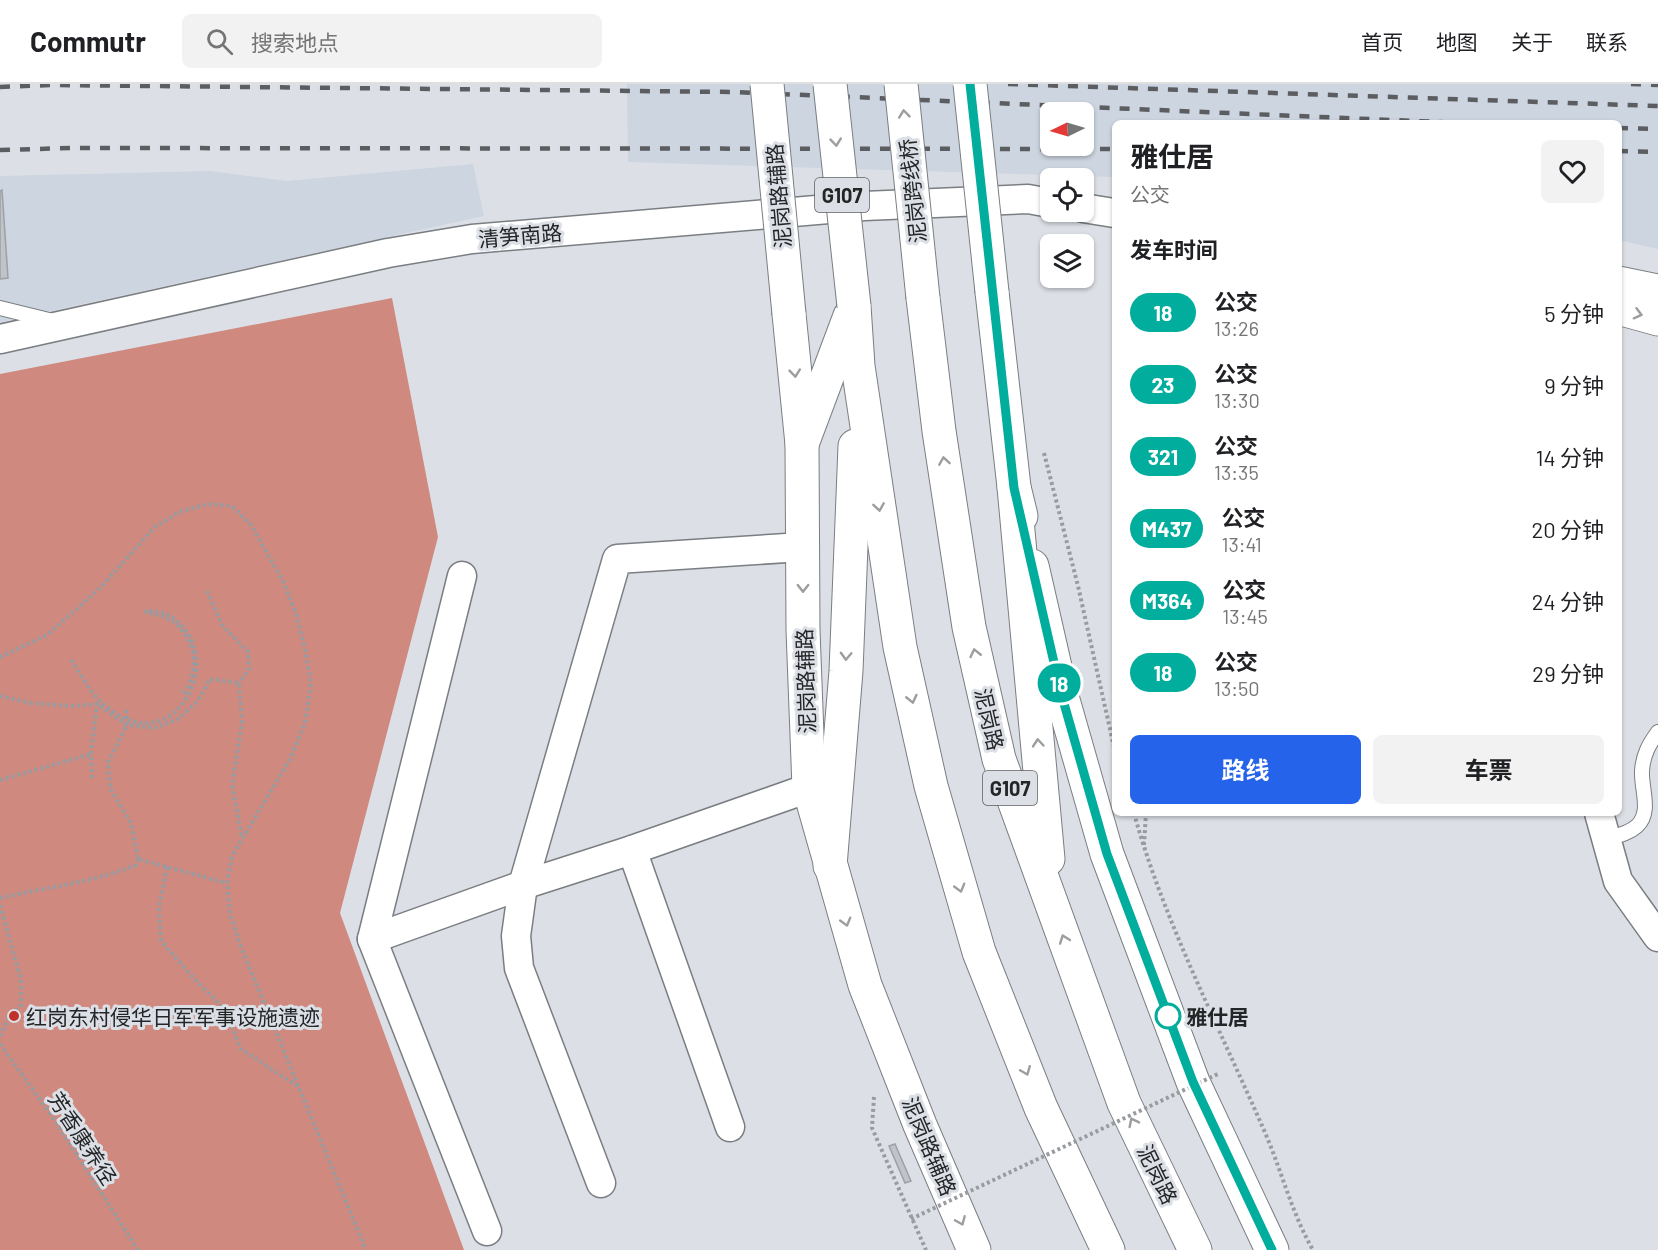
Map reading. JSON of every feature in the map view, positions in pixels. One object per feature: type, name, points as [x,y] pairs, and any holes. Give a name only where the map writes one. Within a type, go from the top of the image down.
[{"type":"main road","name":"泥岗路辅路","points":[[767,84],[802,444],[803,630],[809,788],[865,985],[920,1125],[974,1250]]},
{"type":"main road","name":"G107","points":[[830,84],[854,306],[858,366],[900,647],[931,786],[979,952],[1041,1108],[1108,1250]]},
{"type":"main road","name":"泥岗跨线桥","points":[[901,84],[923,298]]},
{"type":"main road","points":[[970,84],[1014,488],[1052,906]]},
{"type":"main road","points":[[1622,284],[1658,291]]},
{"type":"main road","name":"泥岗路","points":[[923,298],[939,431],[969,627],[999,759],[1124,1103],[1195,1250]]},
{"type":"main road","points":[[802,444],[854,306]]},
{"type":"main road","points":[[1622,309],[1658,319]]},
{"type":"main road","points":[[830,866],[846,671],[858,366]]},
{"type":"main road","points":[[1014,488],[1061,693],[1107,854],[1193,1082],[1272,1250]]},
{"type":"street","name":"清笋南路","points":[[0,339],[388,254],[472,239],[864,206],[1028,199],[1040,201]]},
{"type":"street","points":[[1094,210],[1112,213]]},
{"type":"street","points":[[601,1183],[519,968],[516,936],[524,885],[616,559],[802,547]]},
{"type":"street","points":[[462,576],[372,939],[487,1231]]},
{"type":"street","points":[[372,939],[809,788]]},
{"type":"street","points":[[1602,826],[1618,881],[1658,937]]},
{"type":"street","points":[[632,850],[730,1127]]},
{"type":"lane","points":[[0,308],[66,324]]},
{"type":"lane","points":[[1602,826],[1628,832],[1638,825],[1645,809],[1642,771],[1647,747],[1658,732]]},
{"type":"path","points":[[1042,444],[1078,586],[1112,738]]},
{"type":"path","points":[[0,657],[47,635],[100,588],[155,527],[179,512],[207,504],[231,506],[251,525],[283,581],[296,614],[310,683],[305,723],[290,759],[232,856],[227,883],[230,914],[241,947],[366,1250]]},
{"type":"path","points":[[207,591],[223,626],[248,652],[249,670],[239,683],[242,723],[232,785],[242,838]]},
{"type":"path","points":[[71,660],[93,693],[106,707],[120,717],[152,724],[166,718],[189,695],[195,678],[197,658],[192,641],[183,627],[167,614],[147,610],[146,612],[166,617],[180,629],[189,642],[194,658],[191,678],[186,693],[181,691]]},
{"type":"path","points":[[0,696],[30,703],[72,706],[97,704],[127,725],[155,728],[178,719],[198,700],[210,679],[239,683]]},
{"type":"path","points":[[92,778],[91,754],[97,704]]},
{"type":"path","points":[[0,898],[71,885],[112,875],[136,865],[138,859],[131,823],[110,788],[108,762],[127,725],[126,710]]},
{"type":"path","points":[[0,780],[91,754]]},
{"type":"path","points":[[1135,816],[1144,849],[1183,946],[1277,1160],[1290,1201],[1313,1250]]},
{"type":"path","points":[[1144,849],[1146,816]]},
{"type":"path","points":[[138,859],[227,883]]},
{"type":"path","points":[[167,867],[159,907],[161,941],[224,1008],[241,1049],[298,1087]]},
{"type":"path","points":[[0,905],[21,980],[21,1005],[9,1017],[0,1036]]},
{"type":"path","name":"芳香康养径","points":[[0,1044],[52,1116],[138,1250]]},
{"type":"path","points":[[911,1219],[1220,1073]]},
{"type":"path","points":[[875,1089],[872,1128],[926,1250]]},
{"type":"path","points":[[1269,1159],[1277,1160]]},
{"type":"shaded area","points":[[627,84],[1658,84],[1658,249],[1622,241],[1622,120],[1112,120],[1112,177],[1094,176],[1094,168],[1040,168],[1040,175],[628,162]]},
{"type":"shaded area","points":[[473,164],[484,216],[0,322],[0,176],[210,171],[287,181]]},
{"type":"shaded area","points":[[392,298],[438,537],[340,913],[464,1250],[0,1250],[0,374]]},
{"type":"building","points":[[2,190],[8,278],[0,279],[0,191]]},
{"type":"building","points":[[895,1144],[911,1181],[905,1183],[889,1146]]},
{"type":"railway","points":[[1008,84],[1658,106]]},
{"type":"railway","points":[[1631,84],[1658,85]]},
{"type":"railway","points":[[0,87],[52,85],[734,92],[1392,120]]},
{"type":"railway","points":[[1622,128],[1658,129]]},
{"type":"railway","points":[[0,150],[72,148],[1112,149]]},
{"type":"railway","points":[[1622,151],[1658,152]]},
{"type":"bus line","name":"18","points":[[970,84],[1014,488],[1061,693],[1107,854],[1193,1082],[1272,1250]]},
{"type":"place","name":"红岗东村侵华日军军事设施遗迹","points":[[14,1016]]},
{"type":"place","name":"雅仕居","points":[[1168,1016]]}]
